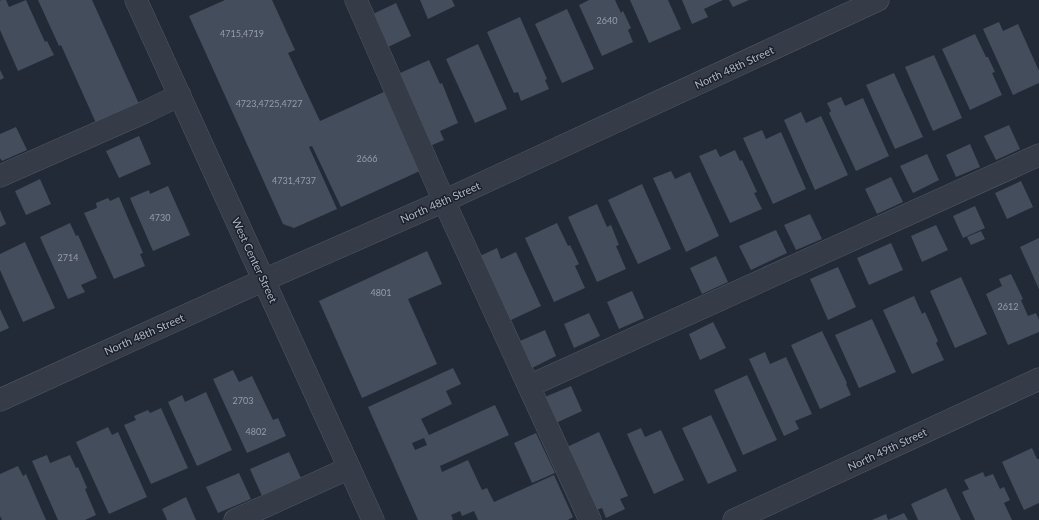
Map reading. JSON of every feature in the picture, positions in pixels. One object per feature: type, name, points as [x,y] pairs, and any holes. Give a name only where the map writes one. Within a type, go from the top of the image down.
[{"type":"street","name":"West Center Street","points":[[136,0],[373,520]]},
{"type":"street","name":"North 48th Street","points":[[0,400],[264,280],[444,201],[878,0]]},
{"type":"street","points":[[361,2],[444,201],[590,520]]},
{"type":"street","points":[[0,176],[180,95]]},
{"type":"street","points":[[529,386],[1039,155]]},
{"type":"street","name":"North 49th Street","points":[[734,520],[1039,379]]},
{"type":"street","points":[[235,520],[349,468]]},
{"type":"building","points":[[1,0],[6,0],[9,7],[26,0],[45,42],[47,41],[54,55],[18,71],[0,30]]},
{"type":"building","points":[[38,0],[92,0],[139,104],[96,123],[61,45],[59,46]]},
{"type":"building","points":[[225,0],[272,0],[295,50],[288,53],[320,121],[386,91],[422,170],[341,207],[312,146],[309,147],[337,209],[294,228],[283,224],[189,16]]},
{"type":"building","points":[[420,0],[452,0],[455,6],[428,19]]},
{"type":"building","points":[[589,0],[615,0],[621,13],[623,11],[631,28],[628,30],[633,42],[602,56],[579,5]]},
{"type":"building","points":[[630,0],[668,0],[681,29],[649,43]]},
{"type":"building","points":[[682,0],[723,0],[704,9],[708,17],[692,24]]},
{"type":"building","points":[[729,0],[749,0],[733,7]]},
{"type":"building","points":[[396,3],[411,36],[388,47],[373,14]]},
{"type":"building","points":[[567,9],[594,69],[562,83],[535,24]]},
{"type":"building","points":[[520,17],[547,79],[545,80],[549,89],[521,101],[518,92],[514,93],[487,32]]},
{"type":"building","points":[[999,22],[1003,31],[1018,24],[1039,71],[1039,83],[1013,95],[983,29]]},
{"type":"building","points":[[975,34],[995,72],[992,73],[1002,95],[970,110],[942,49]]},
{"type":"building","points":[[478,44],[507,109],[475,123],[446,59]]},
{"type":"building","points":[[934,55],[962,118],[933,131],[905,67]]},
{"type":"building","points":[[429,60],[440,84],[442,83],[458,123],[440,131],[444,140],[430,146],[398,74]]},
{"type":"building","points":[[0,70],[4,78],[0,80]]},
{"type":"building","points":[[894,73],[923,137],[895,149],[866,85]]},
{"type":"building","points":[[841,97],[845,106],[863,98],[889,156],[856,171],[829,113],[831,111],[827,103]]},
{"type":"building","points":[[801,112],[806,123],[821,116],[848,175],[815,190],[784,120]]},
{"type":"building","points":[[1009,125],[1020,149],[996,160],[984,136]]},
{"type":"building","points":[[16,127],[27,150],[2,161],[0,158],[0,134]]},
{"type":"building","points":[[762,130],[766,139],[781,132],[806,189],[773,204],[743,138]]},
{"type":"building","points":[[139,136],[151,164],[119,178],[106,151]]},
{"type":"building","points":[[970,144],[980,167],[956,177],[946,155]]},
{"type":"building","points":[[716,149],[720,157],[735,150],[740,161],[742,160],[757,192],[754,193],[762,209],[730,223],[699,156]]},
{"type":"building","points":[[927,154],[939,180],[913,193],[900,166]]},
{"type":"building","points":[[671,171],[675,179],[690,172],[719,236],[686,252],[653,178]]},
{"type":"building","points":[[891,177],[903,202],[877,214],[865,189]]},
{"type":"building","points":[[40,179],[51,204],[26,215],[15,191]]},
{"type":"building","points":[[1021,181],[1033,207],[1007,219],[995,193]]},
{"type":"building","points":[[642,184],[671,249],[638,264],[608,200]]},
{"type":"building","points":[[168,186],[190,235],[153,251],[130,198],[149,190],[150,194]]},
{"type":"building","points":[[119,197],[143,253],[140,254],[145,266],[114,279],[84,213],[97,208],[96,203],[108,198],[110,201]]},
{"type":"building","points":[[597,204],[607,227],[611,225],[619,245],[616,246],[626,269],[597,282],[568,217]]},
{"type":"building","points":[[975,206],[985,228],[963,238],[953,216]]},
{"type":"building","points":[[0,210],[6,224],[0,227]]},
{"type":"building","points":[[810,214],[822,239],[796,250],[784,225]]},
{"type":"building","points":[[70,223],[76,236],[78,235],[97,278],[81,285],[85,292],[68,299],[40,237]]},
{"type":"building","points":[[557,223],[579,264],[575,266],[585,288],[554,302],[525,238]]},
{"type":"building","points":[[936,225],[948,250],[922,262],[911,236]]},
{"type":"building","points":[[776,230],[787,253],[751,270],[739,246]]},
{"type":"building","points":[[981,231],[985,239],[971,245],[967,237]]},
{"type":"building","points":[[1039,238],[1039,289],[1020,247]]},
{"type":"building","points":[[25,242],[55,308],[23,322],[0,270],[0,254]]},
{"type":"building","points":[[891,243],[903,270],[869,285],[857,258]]},
{"type":"building","points":[[497,248],[501,259],[516,252],[541,306],[509,321],[480,256]]},
{"type":"building","points":[[427,251],[442,284],[408,299],[437,364],[362,398],[319,301]]},
{"type":"building","points":[[716,256],[728,282],[702,294],[690,268]]},
{"type":"building","points":[[838,267],[856,307],[828,320],[810,279]]},
{"type":"building","points":[[1011,274],[1023,299],[1021,300],[1028,316],[1036,313],[1039,320],[1039,332],[1008,345],[986,294],[1002,286],[999,279]]},
{"type":"building","points":[[961,277],[987,334],[955,348],[930,291]]},
{"type":"building","points":[[632,291],[644,318],[619,329],[607,302]]},
{"type":"building","points":[[914,296],[922,314],[925,312],[938,341],[936,343],[944,360],[912,374],[883,310]]},
{"type":"building","points":[[0,309],[9,328],[0,332]]},
{"type":"building","points":[[589,313],[600,336],[574,348],[564,324]]},
{"type":"building","points":[[872,319],[896,372],[859,388],[835,335]]},
{"type":"building","points":[[713,322],[726,348],[700,360],[689,334]]},
{"type":"building","points":[[545,330],[556,356],[532,368],[520,341]]},
{"type":"building","points":[[822,331],[847,383],[846,384],[851,395],[820,409],[791,345]]},
{"type":"building","points":[[765,352],[770,364],[786,357],[812,414],[795,421],[799,429],[784,436],[749,359]]},
{"type":"building","points":[[453,368],[461,384],[446,391],[452,404],[421,419],[429,435],[495,405],[509,435],[440,466],[442,472],[468,460],[482,490],[487,488],[494,502],[554,475],[573,517],[568,520],[478,520],[474,511],[462,516],[460,511],[451,515],[452,520],[418,520],[368,407]],"holes":[[[424,438],[427,445],[415,450],[412,443]]]},
{"type":"building","points":[[233,370],[239,382],[252,376],[273,420],[278,418],[286,436],[247,453],[213,379]]},
{"type":"building","points":[[747,375],[777,440],[743,455],[714,390]]},
{"type":"building","points":[[571,386],[582,411],[556,423],[545,397]]},
{"type":"building","points":[[206,392],[232,450],[197,466],[168,402],[182,395],[185,402]]},
{"type":"building","points":[[161,408],[188,468],[151,484],[124,425],[136,420],[134,416],[148,410],[150,413]]},
{"type":"building","points":[[711,415],[737,471],[708,484],[682,428]]},
{"type":"building","points":[[108,427],[112,435],[118,432],[147,497],[109,514],[76,442]]},
{"type":"building","points":[[641,428],[645,437],[661,430],[684,480],[654,494],[627,434]]},
{"type":"building","points":[[599,432],[628,496],[620,499],[625,509],[606,518],[602,508],[596,510],[567,447]]},
{"type":"building","points":[[536,433],[555,473],[532,483],[514,443]]},
{"type":"building","points":[[1032,448],[1037,459],[1039,459],[1039,503],[1024,510],[1002,462]]},
{"type":"building","points":[[289,452],[301,478],[262,496],[250,469]]},
{"type":"building","points":[[47,455],[50,463],[70,455],[76,468],[78,467],[96,515],[85,520],[58,520],[32,461]]},
{"type":"building","points":[[18,466],[23,476],[26,474],[46,520],[2,520],[0,516],[0,474]]},
{"type":"building","points":[[983,472],[985,477],[993,474],[1000,489],[1004,487],[1010,500],[1004,503],[1012,520],[975,520],[962,492],[969,489],[964,480]]},
{"type":"building","points":[[239,473],[251,499],[218,513],[206,487]]},
{"type":"building","points":[[946,488],[961,520],[918,520],[911,504]]},
{"type":"building","points":[[186,497],[196,520],[167,520],[162,509]]},
{"type":"building","points":[[904,513],[908,520],[888,520]]},
{"type":"building","points":[[886,514],[888,520],[872,520]]}]
